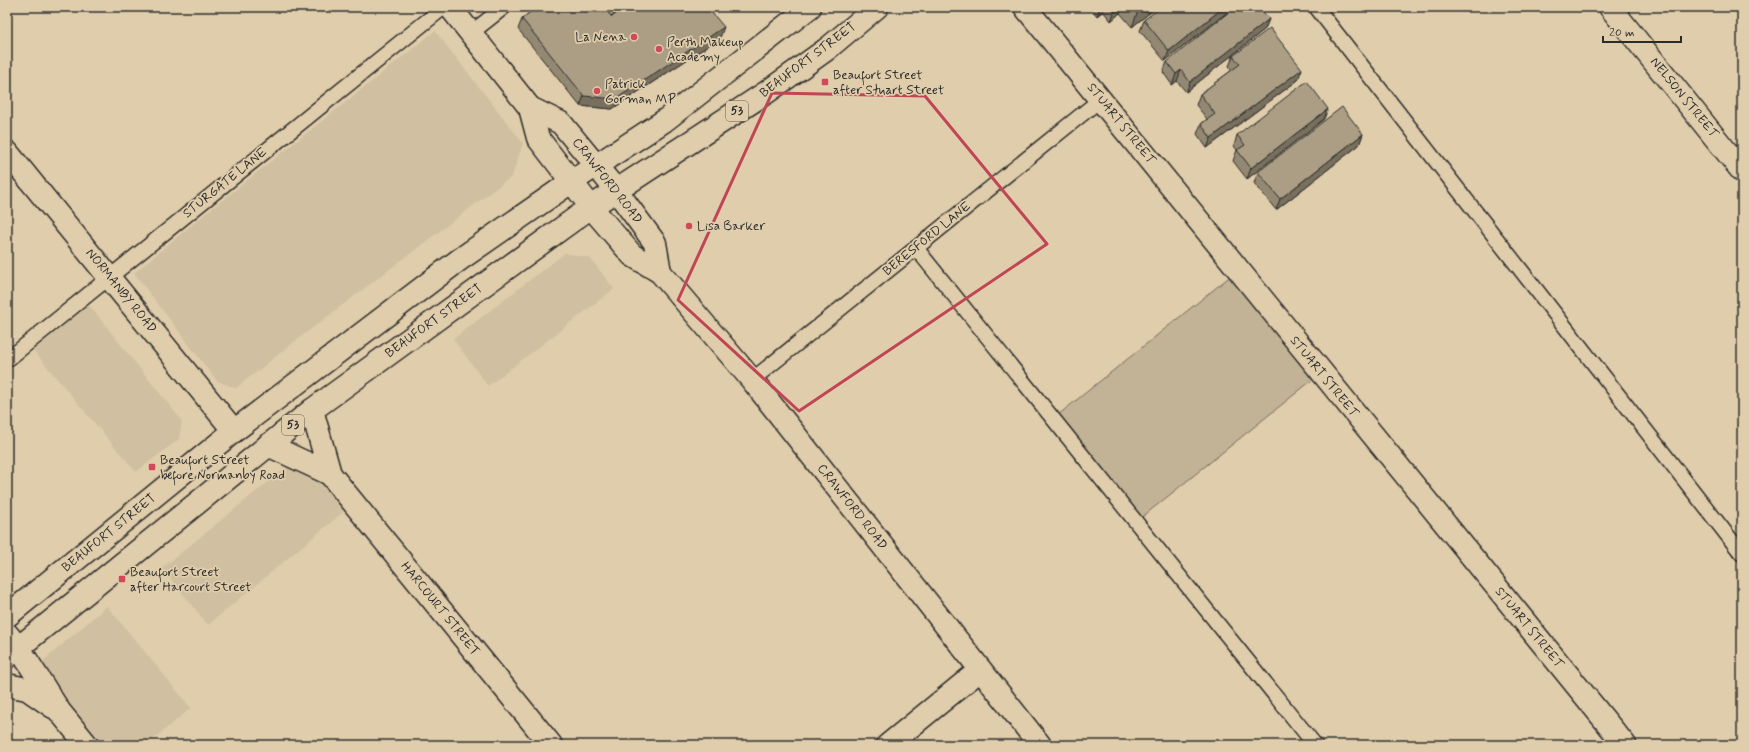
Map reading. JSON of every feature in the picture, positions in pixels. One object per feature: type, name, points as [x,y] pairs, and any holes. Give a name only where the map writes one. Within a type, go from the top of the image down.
[{"type":"street","name":"CRAWFORD ROAD","points":[[450,7],[530,108],[538,138],[590,207],[632,255],[660,272],[752,380],[1040,745]]},
{"type":"street","name":"BEAUFORT STREET","points":[[7,616],[234,431],[458,260],[596,165],[664,121],[810,7]]},
{"type":"street","name":"BEAUFORT STREET","points":[[11,646],[312,410],[590,207],[767,92],[827,49],[878,7]]},
{"type":"street","name":"STUART STREET","points":[[1025,7],[1625,745]]},
{"type":"street","name":"NELSON STREET","points":[[1610,7],[1742,171]]},
{"type":"street","name":"CRAWFORD ROAD","points":[[530,108],[561,123],[616,190],[655,242],[660,272]]},
{"type":"street","name":"NORMANBY ROAD","points":[[7,152],[234,431]]},
{"type":"street","name":"HARCOURT STREET","points":[[312,410],[330,474],[551,745]]},
{"type":"street","name":"HARCOURT STREET","points":[[268,445],[330,474]]},
{"type":"street","points":[[11,646],[60,712],[87,745]]},
{"type":"street","points":[[888,745],[980,670]]},
{"type":"street","points":[[7,685],[27,689],[60,712]]},
{"type":"lane","name":"STURGATE LANE","points":[[7,360],[444,7]]},
{"type":"lane","points":[[471,34],[504,7]]},
{"type":"lane","points":[[1316,7],[1742,554]]},
{"type":"lane","name":"BERESFORD LANE","points":[[752,380],[1101,99]]},
{"type":"lane","points":[[916,248],[1315,745]]},
{"type":"highlighted area","points":[[772,93],[925,96],[1047,244],[799,411],[678,300]]},
{"type":"shaded area","points":[[435,31],[523,143],[512,176],[236,388],[217,381],[134,273],[200,218]]},
{"type":"shaded area","points":[[565,253],[590,258],[614,289],[488,386],[453,339]]},
{"type":"shaded area","points":[[1238,270],[1321,373],[1136,522],[1053,419]]},
{"type":"shaded area","points":[[89,305],[182,421],[179,439],[136,472],[33,350]]},
{"type":"shaded area","points":[[320,440],[354,503],[208,625],[162,568]]},
{"type":"shaded area","points":[[107,606],[191,708],[146,745],[79,745],[14,686]]},
{"type":"building","points":[[536,7],[604,7],[612,17],[624,7],[707,7],[724,27],[616,99],[584,96],[522,19]]},
{"type":"building","points":[[604,7],[622,7],[611,16]]},
{"type":"building","points":[[1161,7],[1163,9],[1165,7],[1224,7],[1169,51],[1144,20]]},
{"type":"building","points":[[1235,7],[1259,7],[1269,19],[1190,82],[1181,70],[1176,74],[1167,62]]},
{"type":"building","points":[[1270,28],[1302,69],[1211,138],[1201,124],[1215,114],[1200,94],[1240,64],[1233,56]]},
{"type":"building","points":[[1307,81],[1328,109],[1251,168],[1237,150],[1245,145],[1237,135]]},
{"type":"building","points":[[1342,107],[1363,134],[1280,199],[1258,172]]},
{"type":"place","name":"La Nena","points":[[634,37]]},
{"type":"place","name":"Perth Makeup Academy","points":[[659,49]]},
{"type":"place","name":"Beaufort Street after Stuart Street","points":[[825,82]]},
{"type":"place","name":"Patrick Gorman MP","points":[[597,91]]},
{"type":"place","name":"Lisa Barker","points":[[689,226]]},
{"type":"place","name":"Beaufort Street before Normanby Road","points":[[152,467]]},
{"type":"place","name":"Beaufort Street after Harcourt Street","points":[[122,579]]}]
